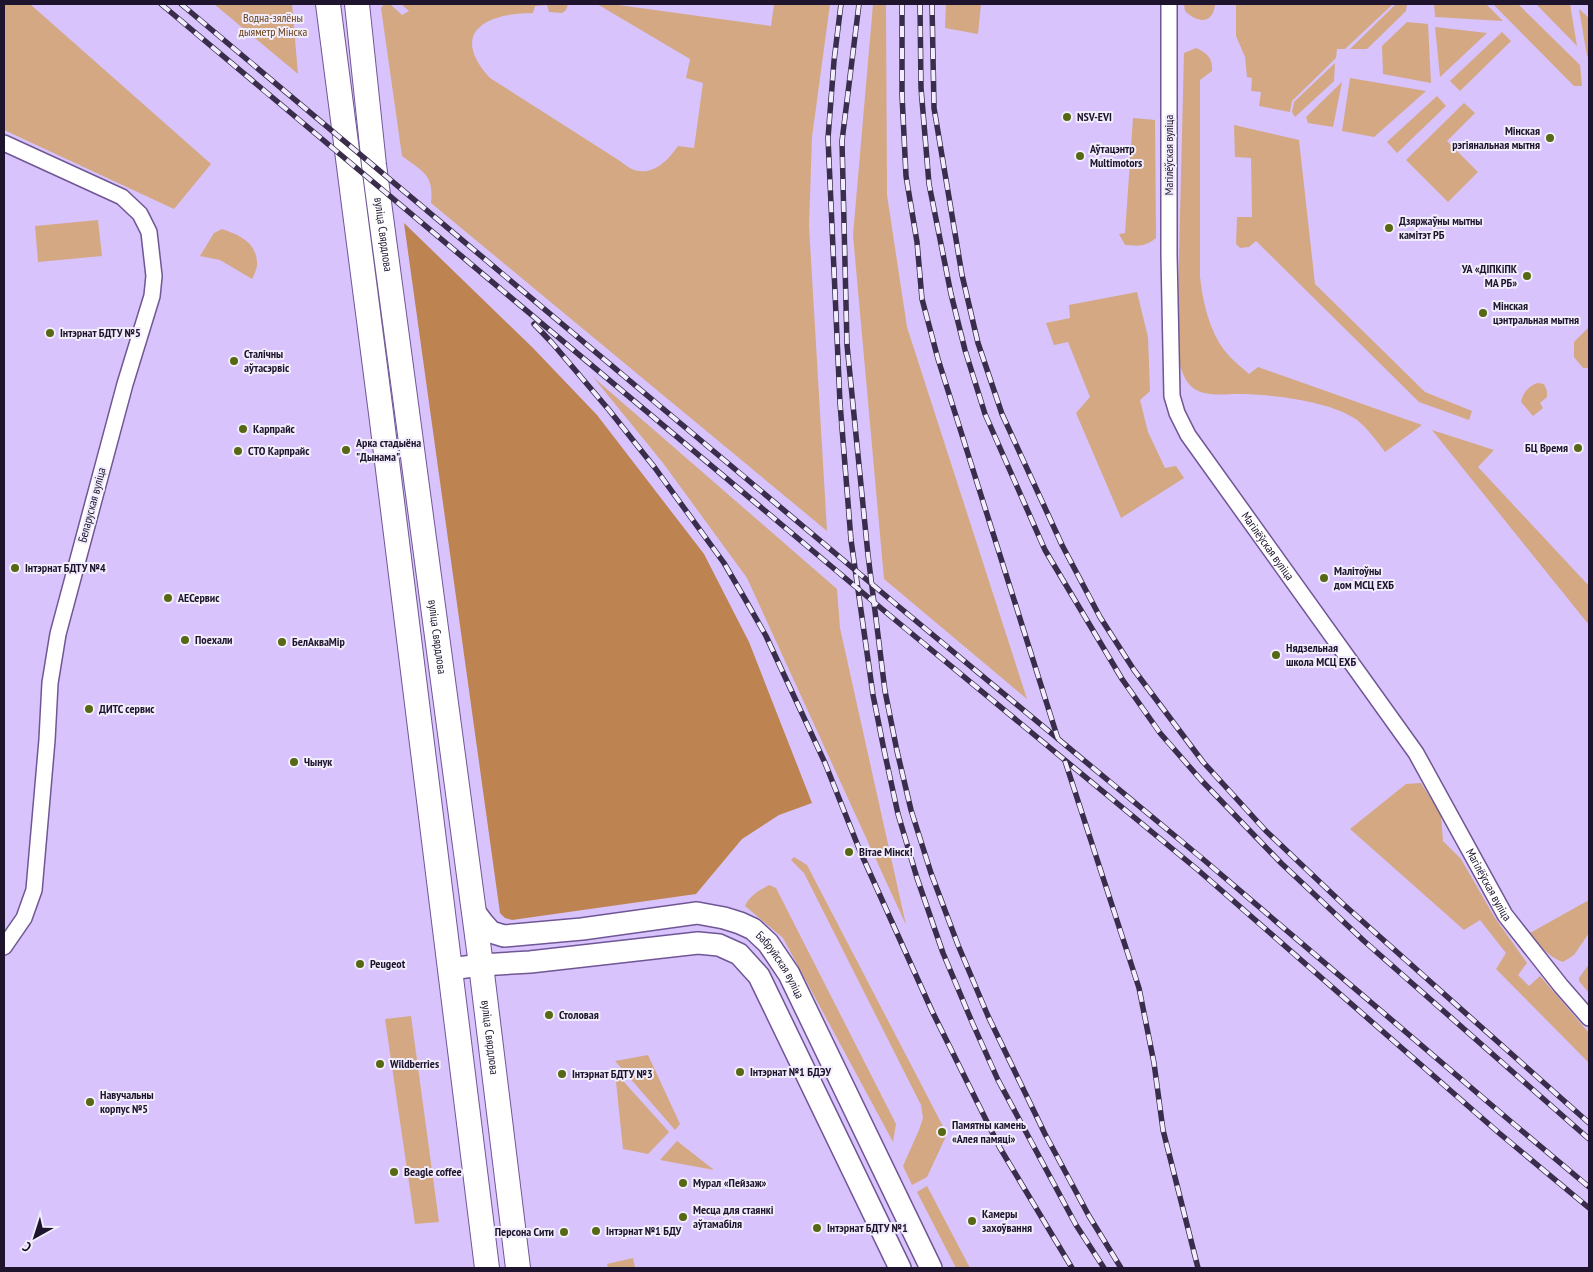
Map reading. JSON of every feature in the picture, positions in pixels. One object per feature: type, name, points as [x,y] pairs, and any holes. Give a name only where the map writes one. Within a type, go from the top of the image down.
[{"type":"main road","name":"вуліца Свярдлова","points":[[328,4],[487,1268]]},
{"type":"main road","name":"вуліца Свярдлова","points":[[357,4],[374,165],[474,911],[518,1268]]},
{"type":"main road","name":"Бабруйская вуліца","points":[[474,911],[491,932],[504,936],[564,931],[697,913],[724,918],[753,930],[768,942],[789,974],[931,1268]]},
{"type":"main road","name":"Бабруйская вуліца","points":[[450,969],[698,943],[718,945],[739,954],[759,976],[900,1268]]},
{"type":"street","name":"Магілёўская вуліца","points":[[1169,4],[1169,255],[1172,396],[1177,413],[1188,434],[1416,753],[1505,915],[1589,1018]]},
{"type":"street","name":"Беларуская вуліца","points":[[4,143],[122,197],[140,214],[149,232],[154,276],[152,296],[125,384],[58,634],[50,683],[34,890],[24,918],[4,947]]},
{"type":"green space","points":[[4,4],[30,4],[211,164],[174,209],[4,130]]},
{"type":"green space","name":"Водна-зялёны дыяметр Мінска","points":[[214,4],[292,4],[298,74]]},
{"type":"green space","points":[[384,4],[390,4],[402,15],[409,11],[401,4],[568,4],[566,10],[562,13],[549,12],[547,5],[535,6],[533,13],[516,14],[488,21],[478,28],[473,37],[473,48],[478,62],[490,78],[628,167],[634,170],[648,171],[660,166],[678,146],[694,148],[703,83],[686,78],[690,59],[597,4],[611,4],[771,26],[774,4],[830,4],[812,137],[809,226],[827,531],[431,203],[431,186],[426,175],[402,156],[381,8]]},
{"type":"green space","points":[[873,4],[886,4],[887,195],[907,327],[1027,699],[884,579],[853,235]]},
{"type":"green space","points":[[946,4],[981,4],[978,34],[945,28]]},
{"type":"green space","points":[[1184,4],[1215,4],[1214,11],[1208,19],[1199,20],[1185,11]]},
{"type":"green space","points":[[1236,4],[1393,4],[1345,49],[1337,49],[1336,58],[1292,101],[1290,112],[1259,106],[1261,92],[1251,91],[1252,78],[1247,77],[1245,57],[1236,36]]},
{"type":"green space","points":[[1396,4],[1407,4],[1406,11],[1367,49],[1350,49]]},
{"type":"green space","points":[[1434,4],[1486,4],[1503,21],[1435,17]]},
{"type":"green space","points":[[1493,4],[1518,4],[1580,65],[1582,86],[1574,86]]},
{"type":"green space","points":[[1536,4],[1570,4],[1577,46]]},
{"type":"green space","points":[[1579,9],[1589,18],[1589,58],[1587,56]]},
{"type":"green space","points":[[1407,22],[1428,24],[1431,83],[1383,74],[1382,46]]},
{"type":"green space","points":[[1435,27],[1487,33],[1440,77]]},
{"type":"green space","points":[[1502,32],[1511,41],[1460,91],[1450,81]]},
{"type":"green space","points":[[1196,48],[1208,56],[1212,66],[1212,71],[1200,80],[1200,277],[1205,306],[1214,333],[1227,353],[1249,374],[1258,367],[1422,425],[1385,452],[1357,420],[1346,413],[1316,403],[1283,397],[1203,393],[1193,388],[1185,378],[1180,365],[1177,338],[1184,53]]},
{"type":"green space","points":[[1335,63],[1334,81],[1295,117],[1292,112],[1294,102]]},
{"type":"green space","points":[[1350,78],[1426,91],[1374,137],[1342,131]]},
{"type":"green space","points":[[1342,82],[1333,127],[1308,123],[1306,117]]},
{"type":"green space","points":[[1437,96],[1446,106],[1397,153],[1387,142]]},
{"type":"green space","points":[[1464,103],[1475,113],[1447,141],[1478,172],[1448,202],[1406,160]]},
{"type":"green space","points":[[1133,118],[1155,120],[1156,238],[1138,246],[1125,245],[1119,234],[1125,233]]},
{"type":"green space","points":[[1234,125],[1299,140],[1315,284],[1425,392],[1472,411],[1469,420],[1419,402],[1256,241],[1249,247],[1240,248],[1236,244],[1237,217],[1252,217],[1251,158],[1235,157]]},
{"type":"green space","points":[[98,220],[102,256],[38,262],[35,226]]},
{"type":"green space","points":[[222,229],[246,240],[254,250],[257,264],[252,279],[220,260],[200,256],[214,233]]},
{"type":"green space","points":[[1137,292],[1148,337],[1150,391],[1140,400],[1148,432],[1165,468],[1176,466],[1184,478],[1121,518],[1076,413],[1090,397],[1068,342],[1054,345],[1046,323],[1070,318],[1069,305]]},
{"type":"green space","points":[[1589,327],[1589,368],[1583,368],[1574,357],[1574,342]]},
{"type":"green space","points":[[593,377],[837,589],[840,628],[906,925],[747,578],[663,463]]},
{"type":"green space","points":[[1538,383],[1544,384],[1547,397],[1540,403],[1543,408],[1533,416],[1521,402],[1526,390]]},
{"type":"green space","points":[[1432,430],[1494,450],[1478,467],[1589,586],[1589,625]]},
{"type":"green space","points":[[1421,783],[1441,815],[1443,841],[1461,859],[1495,918],[1527,963],[1518,975],[1529,986],[1540,976],[1589,1033],[1589,1063],[1496,969],[1506,953],[1480,920],[1464,930],[1350,829],[1406,784]]},
{"type":"green space","points":[[794,857],[807,865],[947,1134],[927,1177],[912,1185],[903,1166],[923,1118],[921,1105],[804,873],[791,860]]},
{"type":"green space","points":[[769,885],[776,888],[896,1124],[893,1142],[783,938],[745,906],[752,896]]},
{"type":"green space","points":[[1589,900],[1589,933],[1574,955],[1563,962],[1548,954],[1530,933]]},
{"type":"green space","points":[[1589,964],[1589,993],[1579,981],[1579,978]]},
{"type":"green space","points":[[411,1016],[439,1222],[415,1224],[385,1019]]},
{"type":"green space","points":[[648,1055],[680,1124],[675,1130],[615,1061]]},
{"type":"green space","points":[[615,1072],[669,1132],[648,1154],[623,1149]]},
{"type":"green space","points":[[677,1141],[714,1170],[660,1160]]},
{"type":"green space","points":[[927,1186],[970,1268],[956,1268],[917,1192]]},
{"type":"green space","points":[[633,1258],[635,1268],[608,1268],[607,1264]]},
{"type":"shaded area","points":[[404,223],[533,348],[597,415],[704,554],[749,642],[812,803],[779,815],[742,839],[696,894],[512,920],[505,918],[500,913]]},
{"type":"railway","points":[[161,4],[894,619],[1198,870],[1499,1133],[1589,1208]]},
{"type":"railway","points":[[181,4],[898,606],[1204,860],[1589,1187]]},
{"type":"railway","points":[[841,4],[828,138],[840,403],[851,540],[873,695],[884,750],[898,814],[917,878],[943,953],[972,1022],[998,1080],[1076,1225],[1104,1268]]},
{"type":"railway","points":[[859,4],[842,141],[847,345],[868,555],[885,691],[897,751],[911,810],[931,873],[958,945],[988,1016],[1045,1134],[1089,1216],[1121,1268]]},
{"type":"railway","points":[[902,4],[902,95],[906,176],[917,242],[922,299],[938,359],[1058,739]]},
{"type":"railway","points":[[920,4],[921,88],[929,184],[951,294],[965,350],[985,414],[1045,550],[1122,679],[1160,733],[1201,780],[1281,863],[1364,941],[1589,1139]]},
{"type":"railway","points":[[932,4],[934,108],[962,275],[978,343],[1002,414],[1062,545],[1100,617],[1134,670],[1203,762],[1266,831],[1343,904],[1589,1123]]},
{"type":"railway","points":[[534,324],[609,410],[655,468],[724,563],[745,599],[766,636],[825,763],[860,851],[932,1011],[1000,1148],[1072,1268]]},
{"type":"railway","points":[[1065,761],[1139,988],[1154,1063],[1163,1130],[1198,1268]]},
{"type":"place","name":"NSV-EVI","points":[[1067,117]]},
{"type":"place","name":"Мінская рэгіянальная мытня","points":[[1550,138]]},
{"type":"place","name":"Аўтацэнтр Multimotors","points":[[1080,156]]},
{"type":"place","name":"Дзяржаўны мытны камітэт РБ","points":[[1389,228]]},
{"type":"place","name":"УА «ДІПКіПК МА РБ»","points":[[1527,276]]},
{"type":"place","name":"Мінская цэнтральная мытня","points":[[1483,313]]},
{"type":"place","name":"Інтэрнат БДТУ №5","points":[[50,333]]},
{"type":"place","name":"Сталічны аўтасэрвіс","points":[[234,361]]},
{"type":"place","name":"Карпрайс","points":[[243,429]]},
{"type":"place","name":"БЦ Время","points":[[1578,448]]},
{"type":"place","name":"Арка стадыёна \"Дынама\"","points":[[346,450]]},
{"type":"place","name":"СТО Карпрайс","points":[[238,451]]},
{"type":"place","name":"Інтэрнат БДТУ №4","points":[[15,568]]},
{"type":"place","name":"Малітоўны дом МСЦ ЕХБ","points":[[1324,578]]},
{"type":"place","name":"АЕСервис","points":[[168,598]]},
{"type":"place","name":"Поехали","points":[[185,640]]},
{"type":"place","name":"БелАкваМір","points":[[282,642]]},
{"type":"place","name":"Нядзельная школа МСЦ ЕХБ","points":[[1276,655]]},
{"type":"place","name":"ДИТС сервис","points":[[89,709]]},
{"type":"place","name":"Чынук","points":[[294,762]]},
{"type":"place","name":"Вітае Мінск!","points":[[849,852]]},
{"type":"place","name":"Peugeot","points":[[360,964]]},
{"type":"place","name":"Столовая","points":[[549,1015]]},
{"type":"place","name":"Wildberries","points":[[380,1064]]},
{"type":"place","name":"Інтэрнат №1 БДЭУ","points":[[740,1072]]},
{"type":"place","name":"Інтэрнат БДТУ №3","points":[[562,1074]]},
{"type":"place","name":"Навучальны корпус №5","points":[[90,1102]]},
{"type":"place","name":"Памятны камень «Алея памяці»","points":[[942,1132]]},
{"type":"place","name":"Beagle coffee","points":[[394,1172]]},
{"type":"place","name":"Мурал «Пейзаж»","points":[[683,1183]]},
{"type":"place","name":"Месца для стаянкі аўтамабіля","points":[[683,1217]]},
{"type":"place","name":"Камеры захоўвання","points":[[972,1221]]},
{"type":"place","name":"Інтэрнат БДТУ №1","points":[[817,1228]]},
{"type":"place","name":"Інтэрнат №1 БДУ","points":[[596,1231]]},
{"type":"place","name":"Персона Сити","points":[[564,1232]]}]
